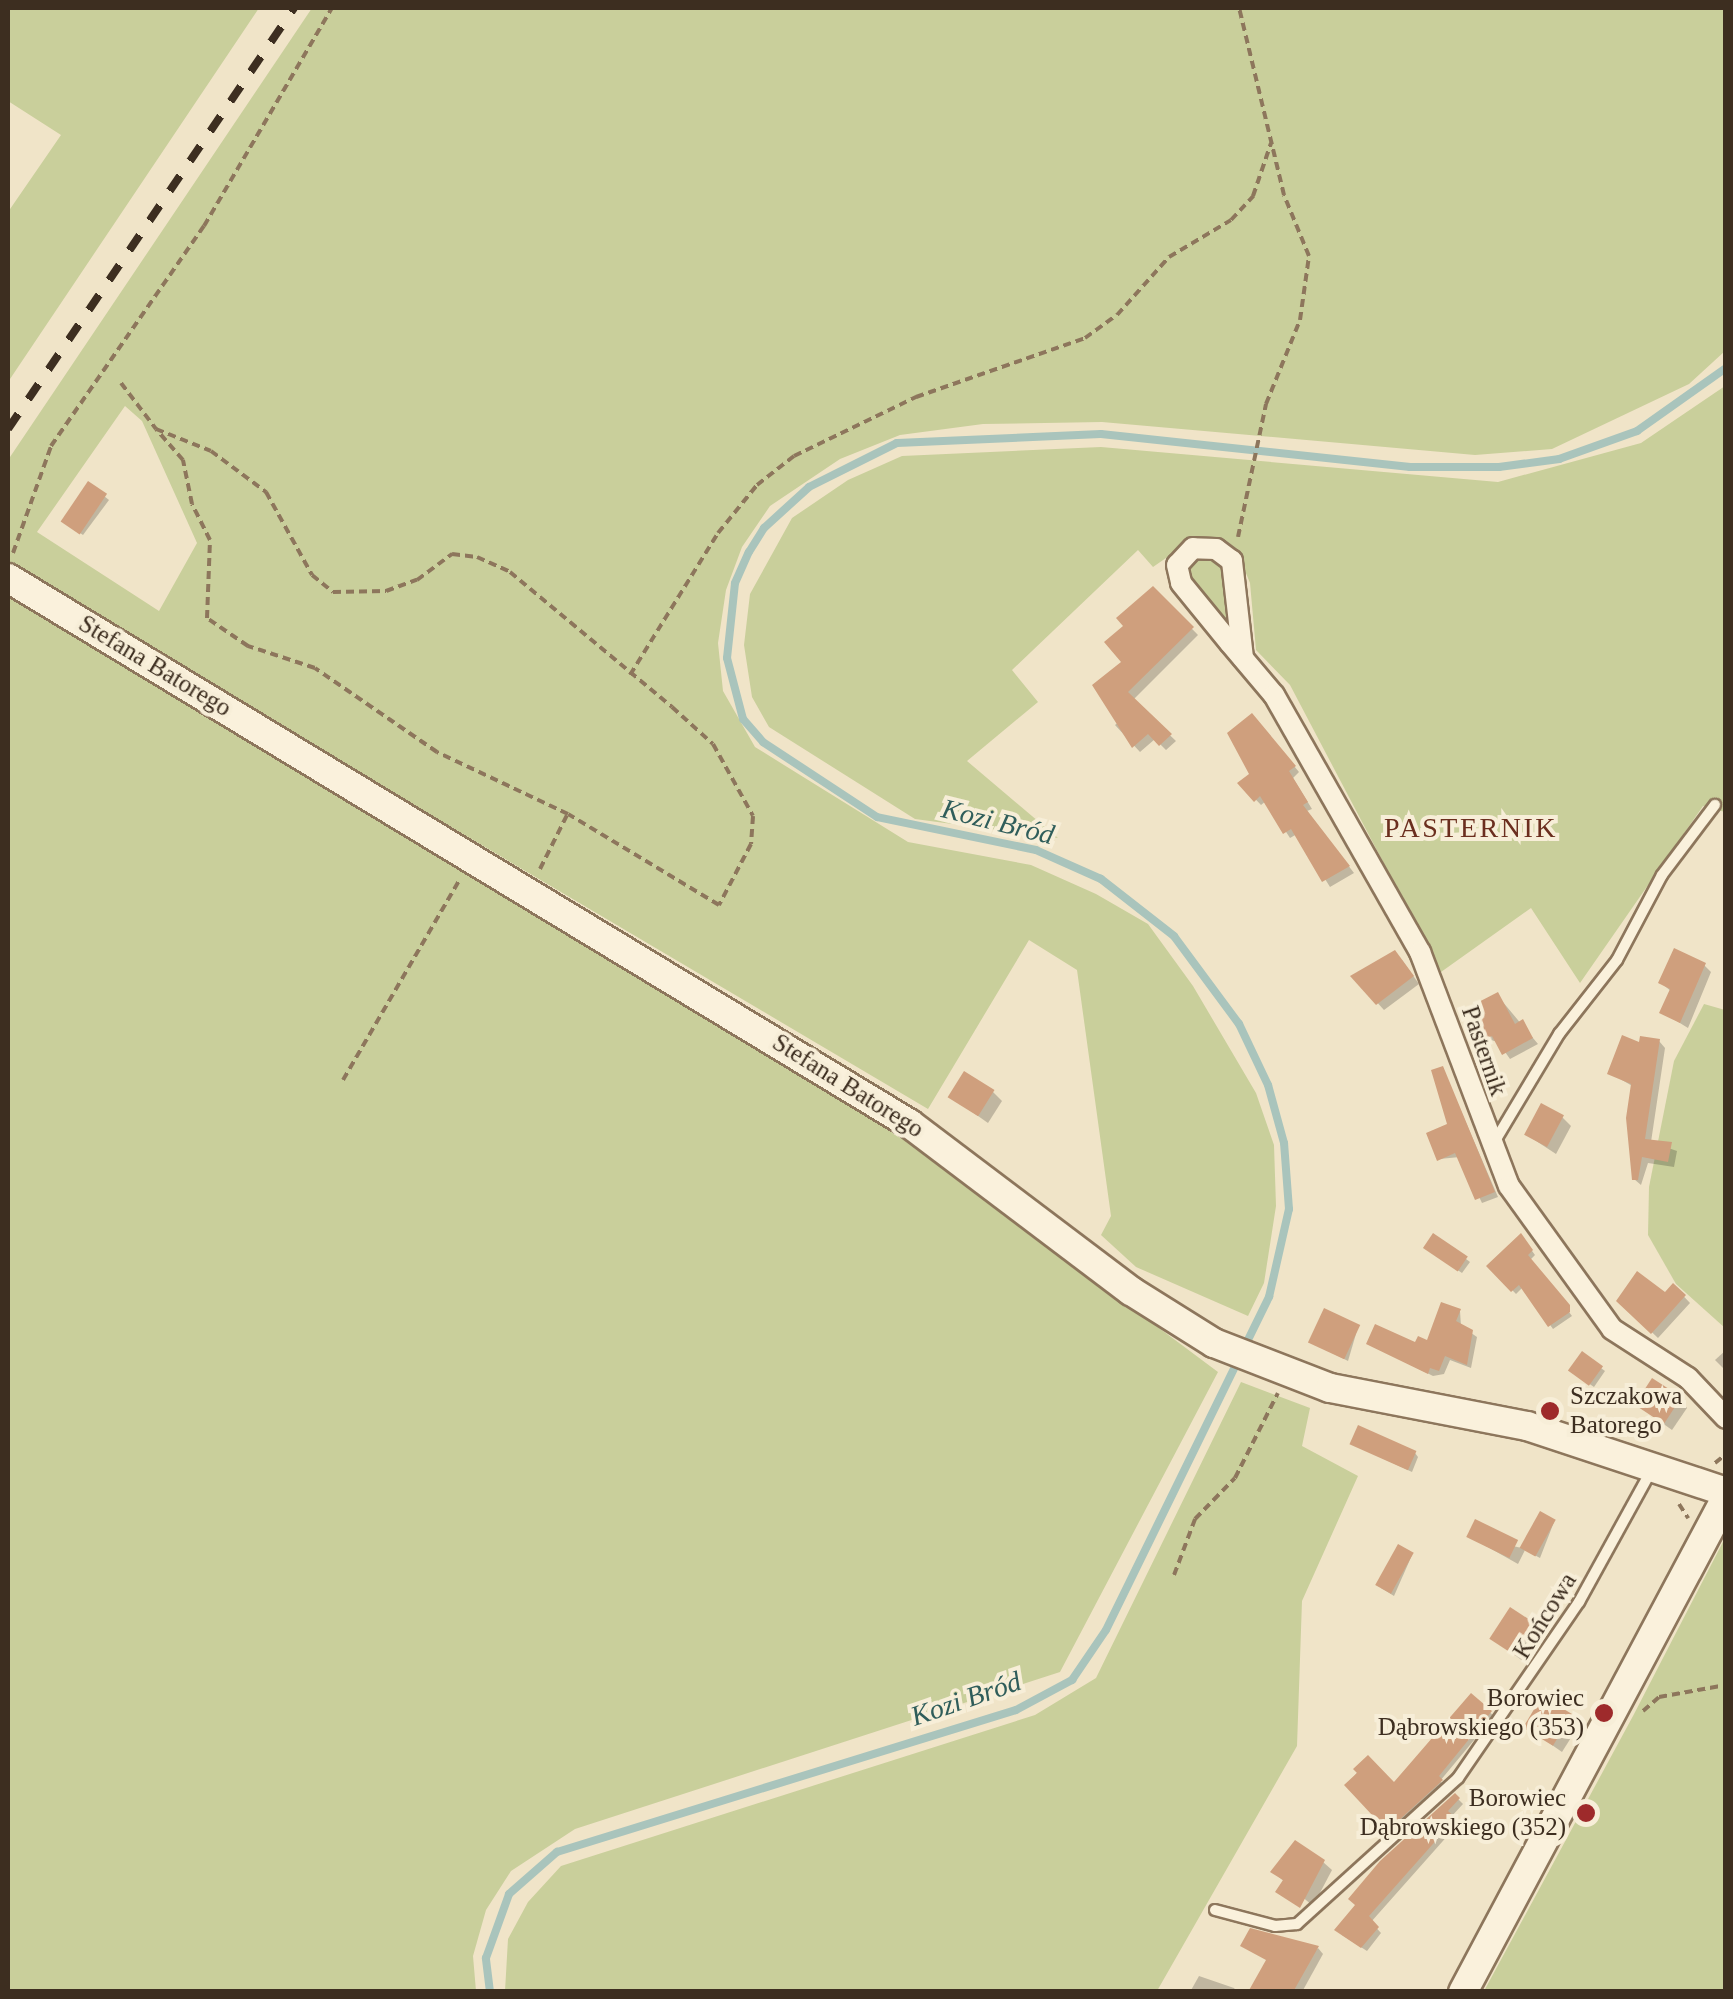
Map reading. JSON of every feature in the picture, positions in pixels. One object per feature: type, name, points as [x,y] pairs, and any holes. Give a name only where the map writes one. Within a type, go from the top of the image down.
[{"type":"street","name":"Pasternik","points":[[1232,562],[1216,548],[1193,548],[1177,565],[1181,583],[1274,695],[1420,952],[1509,1186],[1612,1330],[1688,1378],[1726,1418]]},
{"type":"street","points":[[1232,562],[1243,658]]},
{"type":"street","name":"Stefana Batorego","points":[[8,578],[910,1124],[1131,1291],[1214,1343],[1280,1373],[1527,1426],[1654,1466],[1726,1495]]},
{"type":"street","points":[[1463,1992],[1610,1723],[1726,1495]]},
{"type":"lane","points":[[1492,1147],[1560,1034],[1617,960],[1662,875],[1714,805]]},
{"type":"lane","name":"Końcowa","points":[[1215,1910],[1275,1926],[1298,1924],[1458,1778],[1568,1618],[1654,1466]]},
{"type":"path","points":[[8,566],[51,446],[204,226],[332,8]]},
{"type":"path","points":[[1232,562],[1260,432],[1300,320],[1309,256],[1271,144],[1239,8]]},
{"type":"path","points":[[630,675],[718,533],[757,485],[794,456],[916,397],[1085,338],[1117,315],[1169,258],[1231,220],[1253,196],[1271,144]]},
{"type":"path","points":[[121,383],[156,429],[183,460],[192,504],[210,540],[207,618],[248,646],[315,668],[436,752],[568,814],[719,905],[752,844],[753,816],[730,768],[700,732],[510,572],[478,557],[452,554],[417,580],[386,591],[333,592],[312,574],[266,492],[245,471],[156,429]]},
{"type":"path","points":[[529,891],[568,814]]},
{"type":"path","points":[[343,1080],[474,858]]},
{"type":"path","points":[[1174,1575],[1184,1540],[1252,1451],[1280,1373]]},
{"type":"path","points":[[1610,1723],[1630,1725],[1659,1698],[1726,1686]]},
{"type":"green space","points":[[8,8],[259,8],[8,382],[8,212],[61,135],[8,101]]},
{"type":"green space","points":[[312,8],[1725,8],[1725,351],[1689,384],[1552,449],[1475,455],[1102,422],[983,424],[900,435],[840,459],[770,506],[742,547],[726,590],[718,643],[723,691],[755,747],[908,842],[1031,865],[1096,894],[1148,924],[1193,986],[1256,1093],[1274,1145],[1276,1206],[1264,1283],[1248,1316],[1136,1267],[1101,1235],[1111,1216],[1077,970],[1029,940],[928,1109],[8,565],[8,460]],"holes":[[[125,406],[142,421],[197,543],[159,611],[37,532]]]},
{"type":"green space","points":[[1725,386],[1725,812],[1703,806],[1580,983],[1531,908],[1441,972],[1290,685],[1256,650],[1250,583],[1239,556],[1192,540],[1153,567],[1138,550],[1012,670],[1038,702],[967,761],[1058,838],[915,819],[769,727],[752,697],[744,645],[750,594],[792,518],[848,480],[902,456],[1101,447],[1498,482],[1641,443]]},
{"type":"green space","points":[[1202,554],[1224,564],[1233,629],[1189,578],[1193,559]]},
{"type":"green space","points":[[8,592],[899,1134],[1218,1372],[1060,1672],[575,1829],[511,1871],[486,1910],[473,1956],[476,1991],[8,1991]]},
{"type":"green space","points":[[1704,1004],[1725,1010],[1725,1328],[1676,1284],[1648,1235],[1649,1187],[1674,1061]]},
{"type":"green space","points":[[1241,1382],[1310,1408],[1302,1446],[1358,1476],[1302,1601],[1297,1746],[1157,1991],[505,1991],[508,1939],[528,1902],[561,1866],[1035,1715],[1096,1678]]},
{"type":"green space","points":[[1725,1538],[1725,1991],[1484,1991],[1633,1716]]},
{"type":"building","points":[[88,481],[107,494],[80,534],[61,522]]},
{"type":"building","points":[[1153,586],[1194,627],[1128,692],[1172,734],[1159,746],[1148,734],[1132,748],[1092,685],[1121,662],[1104,642],[1123,626],[1116,618]]},
{"type":"building","points":[[1252,713],[1296,766],[1289,771],[1308,802],[1303,805],[1350,866],[1322,882],[1291,829],[1283,834],[1260,796],[1254,802],[1237,783],[1249,774],[1227,733]]},
{"type":"building","points":[[1674,948],[1706,963],[1680,1023],[1659,1013],[1670,989],[1658,983]]},
{"type":"building","points":[[1395,950],[1414,976],[1376,1005],[1350,976]]},
{"type":"building","points":[[1498,992],[1515,1024],[1523,1019],[1533,1038],[1502,1055],[1492,1036],[1485,1040],[1467,1008]]},
{"type":"building","points":[[1622,1035],[1639,1042],[1640,1036],[1660,1039],[1645,1139],[1672,1142],[1668,1162],[1642,1157],[1638,1180],[1632,1180],[1626,1118],[1631,1084],[1607,1074]]},
{"type":"building","points":[[1443,1066],[1495,1192],[1475,1200],[1455,1153],[1437,1161],[1426,1133],[1447,1124],[1431,1070]]},
{"type":"building","points":[[964,1071],[995,1090],[978,1116],[948,1097]]},
{"type":"building","points":[[1541,1103],[1564,1115],[1547,1147],[1524,1135]]},
{"type":"building","points":[[1433,1233],[1468,1256],[1458,1271],[1423,1248]]},
{"type":"building","points":[[1521,1233],[1533,1250],[1528,1255],[1570,1305],[1570,1312],[1548,1327],[1519,1285],[1511,1292],[1486,1266]]},
{"type":"building","points":[[1637,1271],[1665,1292],[1673,1283],[1686,1295],[1651,1334],[1616,1301]]},
{"type":"building","points":[[1441,1302],[1461,1309],[1456,1321],[1473,1330],[1467,1365],[1445,1356],[1439,1371],[1430,1368],[1428,1374],[1366,1344],[1375,1324],[1415,1342],[1418,1336],[1427,1340]]},
{"type":"building","points":[[1324,1308],[1360,1325],[1344,1359],[1308,1342]]},
{"type":"building","points":[[1582,1351],[1603,1366],[1589,1386],[1568,1370]]},
{"type":"building","points":[[1652,1378],[1681,1397],[1664,1424],[1635,1405]]},
{"type":"building","points":[[1358,1425],[1416,1451],[1408,1470],[1349,1444]]},
{"type":"building","points":[[1540,1511],[1556,1520],[1535,1556],[1520,1548]]},
{"type":"building","points":[[1475,1519],[1518,1540],[1509,1558],[1466,1537]]},
{"type":"building","points":[[1398,1544],[1414,1553],[1391,1594],[1375,1585]]},
{"type":"building","points":[[1510,1607],[1536,1624],[1515,1656],[1489,1639]]},
{"type":"building","points":[[1471,1693],[1492,1711],[1439,1776],[1443,1780],[1387,1831],[1344,1785],[1357,1773],[1353,1769],[1368,1755],[1394,1782]]},
{"type":"building","points":[[1542,1696],[1572,1714],[1553,1746],[1523,1728]]},
{"type":"building","points":[[1455,1793],[1460,1798],[1448,1811],[1456,1818],[1369,1916],[1379,1927],[1361,1948],[1334,1930],[1355,1905],[1348,1899],[1380,1861]]},
{"type":"building","points":[[1295,1840],[1325,1860],[1300,1908],[1275,1892],[1283,1880],[1270,1872]]},
{"type":"building","points":[[1250,1928],[1319,1946],[1293,1992],[1248,1992],[1266,1960],[1240,1946]]},
{"type":"waterway","name":"Kozi Bród","points":[[1245,1346],[1269,1297],[1289,1209],[1284,1143],[1268,1085],[1239,1024],[1174,936],[1101,879],[1036,850],[877,817],[763,742],[743,719],[727,658],[735,583],[749,552],[764,528],[809,487],[897,443],[1101,434],[1410,467],[1499,467],[1559,459],[1637,431],[1726,368]]},
{"type":"waterway","name":"Kozi Bród","points":[[490,1992],[486,1958],[509,1894],[557,1852],[1016,1710],[1072,1680],[1106,1630],[1239,1359]]},
{"type":"railway","points":[[8,429],[294,8]]},
{"type":"place","name":"Szczakowa Batorego","points":[[1550,1411]]},
{"type":"place","name":"Borowiec Dąbrowskiego (353)","points":[[1604,1713]]},
{"type":"place","name":"Borowiec Dąbrowskiego (352)","points":[[1586,1813]]},
{"type":"district","name":"PASTERNIK","points":[[1471,828]]}]
